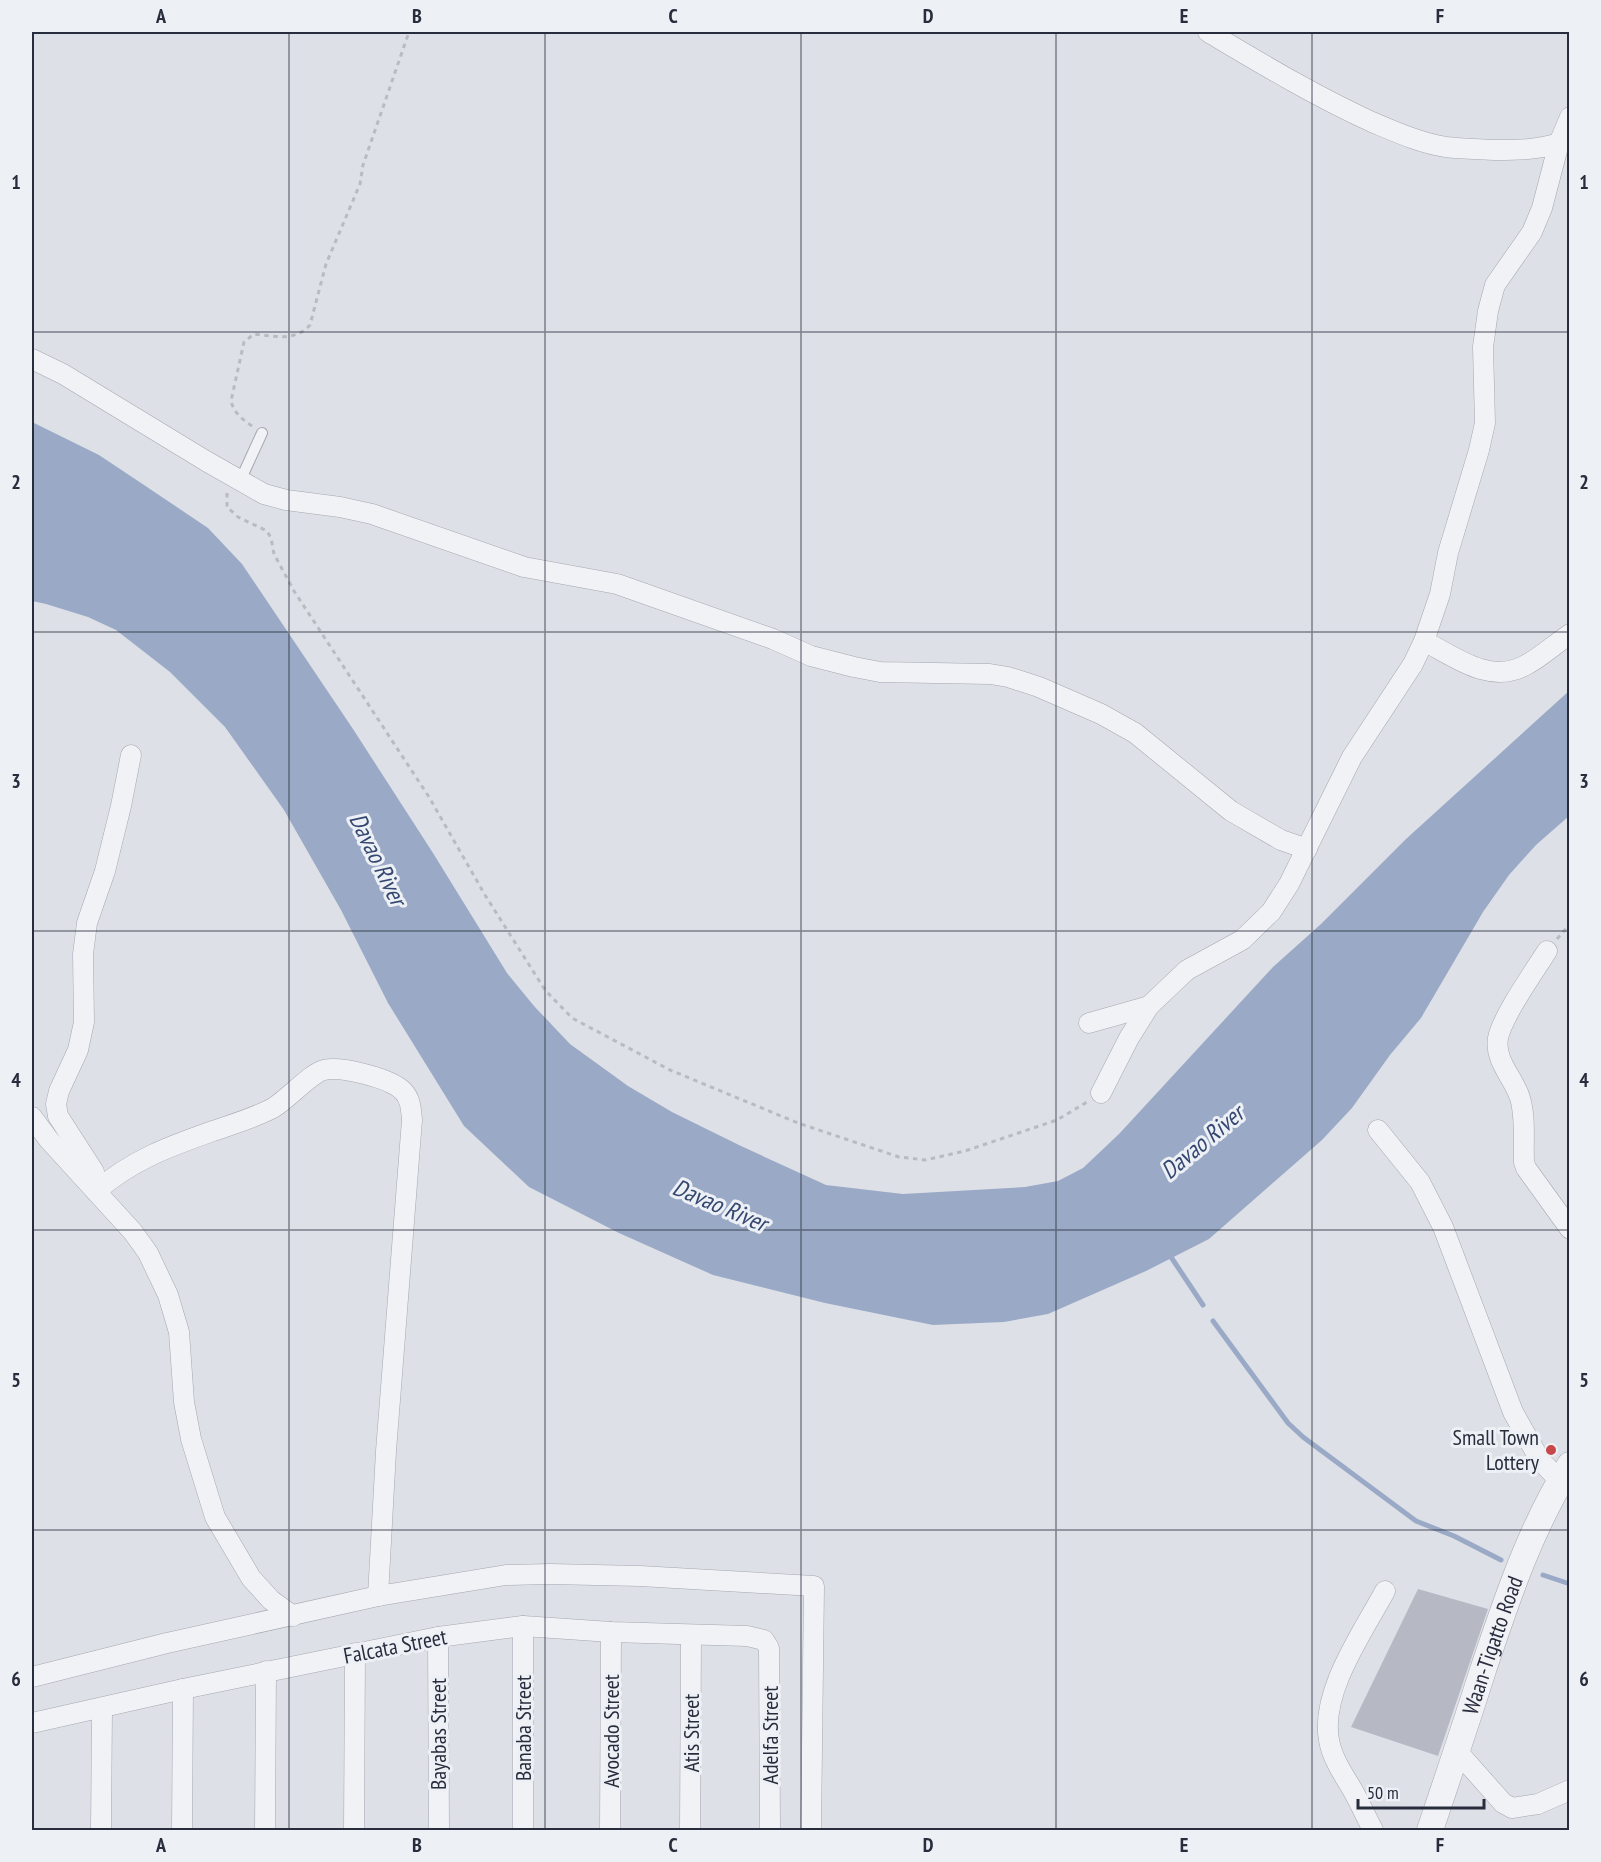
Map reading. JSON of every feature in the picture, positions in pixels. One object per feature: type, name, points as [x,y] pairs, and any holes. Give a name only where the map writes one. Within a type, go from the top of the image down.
[{"type":"street","points":[[1208,32],[1288,81],[1337,106],[1395,132],[1425,142],[1446,147],[1526,150],[1542,149],[1559,143]]},
{"type":"street","points":[[1101,1093],[1129,1038],[1149,1006],[1187,970],[1242,940],[1271,912],[1289,884],[1352,757],[1413,664],[1424,641],[1440,594],[1448,553],[1485,423],[1483,347],[1488,311],[1495,285],[1532,232],[1542,208],[1559,143],[1569,117]]},
{"type":"street","points":[[32,360],[63,374],[264,494],[286,500],[372,514],[524,567],[617,584],[773,639],[811,656],[854,667],[891,672],[990,674],[1023,681],[1101,714],[1135,734],[1231,811],[1281,840],[1307,849]]},
{"type":"street","points":[[1424,641],[1470,666],[1489,672],[1508,673],[1525,666],[1569,634]]},
{"type":"street","points":[[96,1191],[94,1172],[58,1116],[56,1104],[59,1091],[78,1050],[84,1022],[83,954],[87,923],[105,871],[131,755]]},
{"type":"street","points":[[1547,951],[1503,1024],[1497,1041],[1504,1070],[1520,1096],[1526,1168],[1569,1229]]},
{"type":"street","points":[[1089,1023],[1149,1006]]},
{"type":"street","points":[[96,1191],[118,1172],[167,1147],[261,1114],[285,1101],[312,1076],[323,1070],[337,1069],[363,1074],[402,1090],[411,1103],[412,1120],[387,1439],[378,1596]]},
{"type":"street","points":[[32,1117],[49,1140],[133,1232],[148,1253],[168,1296],[179,1332],[184,1402],[191,1439],[215,1517],[251,1578],[271,1600],[293,1616]]},
{"type":"street","points":[[1378,1130],[1420,1182],[1443,1227],[1513,1412],[1540,1460],[1566,1478]]},
{"type":"street","name":"Waan-Tigatto Road","points":[[1430,1830],[1520,1565],[1566,1478]]},
{"type":"street","points":[[32,1677],[167,1643],[378,1596],[506,1575],[640,1576],[814,1586],[811,1830]]},
{"type":"street","points":[[1373,1830],[1340,1770],[1331,1748],[1328,1739],[1328,1718],[1331,1701],[1344,1666],[1385,1591]]},
{"type":"street","name":"Falcata Street","points":[[32,1723],[266,1671],[438,1636],[523,1626],[611,1632],[747,1636],[764,1640]]},
{"type":"street","name":"Banaba Street","points":[[523,1626],[523,1830]]},
{"type":"street","name":"Avocado Street","points":[[610,1830],[611,1632]]},
{"type":"street","name":"Atis Street","points":[[690,1830],[691,1635]]},
{"type":"street","name":"Bayabas Street","points":[[438,1636],[439,1830]]},
{"type":"street","name":"Adelfa Street","points":[[764,1640],[769,1648],[770,1663],[770,1830]]},
{"type":"street","points":[[354,1830],[355,1653]]},
{"type":"street","points":[[265,1830],[266,1671]]},
{"type":"street","points":[[182,1830],[183,1689]]},
{"type":"street","points":[[100,1830],[102,1708]]},
{"type":"street","points":[[1456,1750],[1503,1803],[1512,1808],[1538,1804],[1569,1790]]},
{"type":"lane","points":[[235,478],[262,433]]},
{"type":"path","points":[[262,433],[238,416],[231,401],[244,342],[254,334],[292,337],[303,333],[310,326],[326,264],[360,184],[363,165],[409,32]]},
{"type":"path","points":[[235,478],[226,498],[227,507],[238,517],[267,531],[271,538],[273,554],[294,591],[429,797],[485,895],[545,990],[572,1018],[670,1070],[798,1123],[899,1157],[925,1160],[965,1151],[1057,1119],[1101,1093]]},
{"type":"water","name":"Davao River","points":[[32,422],[99,455],[208,528],[242,564],[353,729],[507,973],[570,1044],[628,1086],[672,1112],[826,1185],[903,1194],[1025,1187],[1058,1181],[1083,1168],[1119,1134],[1273,967],[1321,924],[1406,839],[1569,691],[1569,816],[1536,845],[1509,875],[1483,912],[1421,1018],[1390,1055],[1352,1108],[1322,1140],[1209,1239],[1146,1271],[1048,1314],[1004,1322],[933,1325],[825,1303],[713,1275],[619,1233],[529,1187],[464,1126],[388,1003],[341,910],[284,810],[225,727],[170,672],[116,630],[88,617],[32,601]]},
{"type":"building","points":[[1418,1589],[1488,1609],[1438,1756],[1351,1727]]},
{"type":"waterway","points":[[1169,1254],[1203,1305]]},
{"type":"waterway","points":[[1213,1321],[1288,1423],[1303,1437],[1416,1521],[1454,1536],[1501,1560]]},
{"type":"waterway","points":[[1543,1575],[1570,1584]]},
{"type":"place","name":"Small Town Lottery","points":[[1551,1450]]}]
